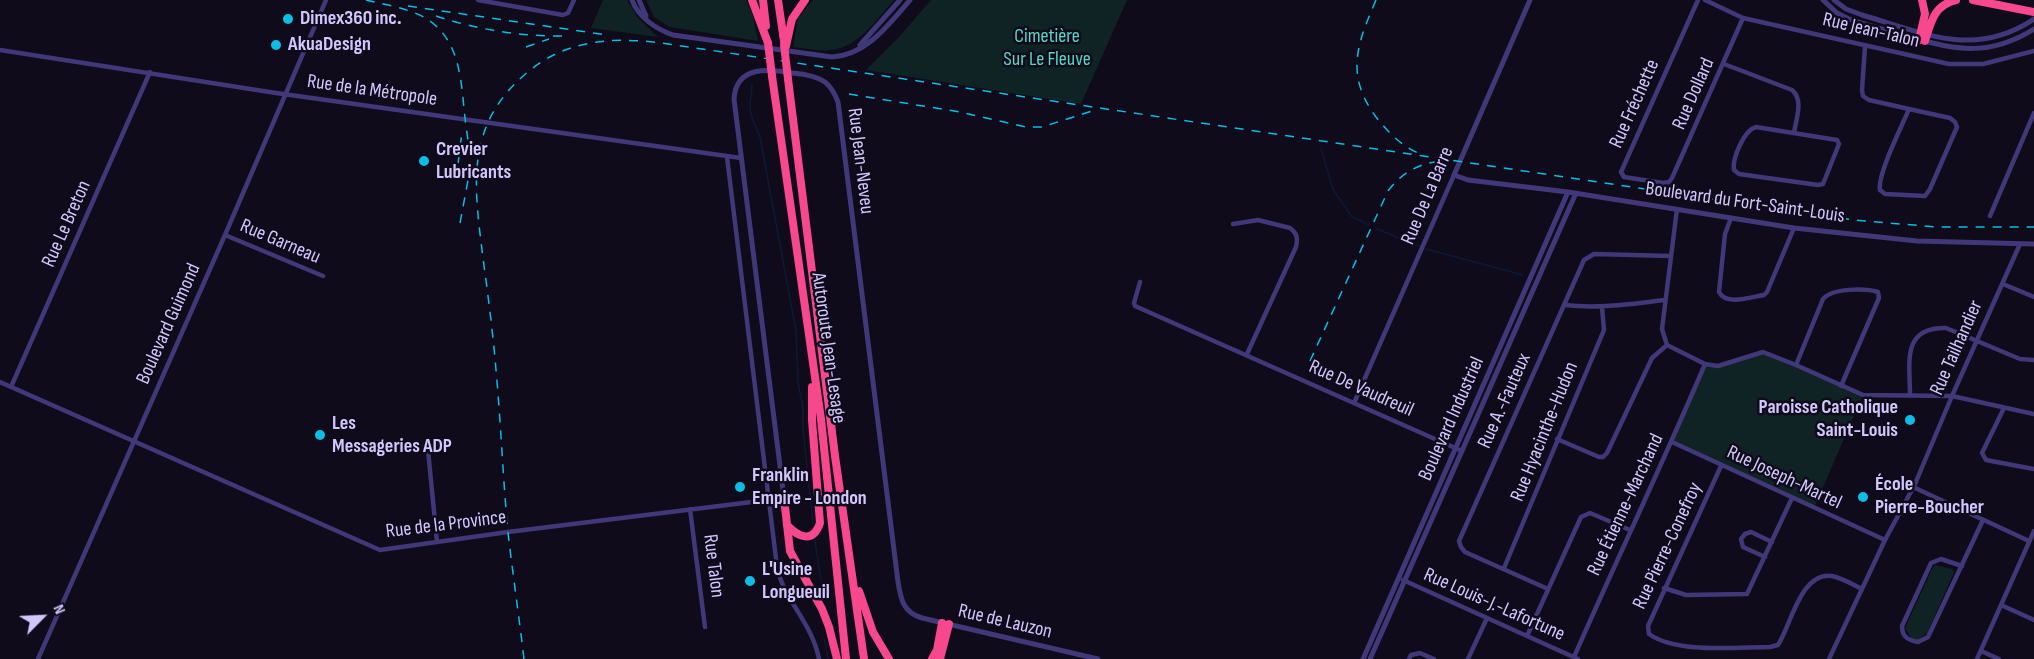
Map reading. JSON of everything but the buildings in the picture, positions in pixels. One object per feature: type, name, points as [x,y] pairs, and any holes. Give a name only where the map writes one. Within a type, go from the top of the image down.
[{"type":"highway","points":[[752,0],[768,43]]},
{"type":"highway","points":[[763,0],[768,43]]},
{"type":"highway","name":"Autoroute Jean-Lesage","points":[[778,0],[864,659]]},
{"type":"highway","points":[[785,48],[791,22],[805,0]]},
{"type":"highway","points":[[1922,0],[1925,14],[1923,37]]},
{"type":"highway","points":[[1923,37],[1936,11],[1944,4],[1956,0]]},
{"type":"highway","points":[[1974,0],[2033,17]]},
{"type":"highway","name":"Autoroute Jean-Lesage","points":[[768,43],[826,462],[846,659]]},
{"type":"highway","points":[[787,525],[796,534],[805,536],[816,532],[820,523],[812,420],[813,363]]},
{"type":"highway","points":[[784,498],[791,554],[822,609],[837,659]]},
{"type":"highway","points":[[851,567],[870,624],[888,659]]},
{"type":"highway","points":[[932,659],[946,623]]},
{"type":"highway","points":[[940,659],[946,623]]},
{"type":"street","name":"Boulevard Guimond","points":[[38,659],[326,0]]},
{"type":"street","points":[[478,0],[519,3],[540,11],[567,14],[574,0]]},
{"type":"street","points":[[632,0],[635,8],[648,21],[658,29],[673,35],[832,57],[844,55],[875,39],[910,0]]},
{"type":"street","points":[[639,0],[648,21]]},
{"type":"street","points":[[857,49],[900,0]]},
{"type":"street","name":"Rue De La Barre","points":[[1354,403],[1530,0]]},
{"type":"street","name":"Rue Fréchette","points":[[1669,182],[1624,177],[1621,173],[1698,0]]},
{"type":"street","name":"Rue Jean-Talon","points":[[1704,0],[1743,18],[1954,65],[1983,64],[2034,51]]},
{"type":"street","points":[[1823,0],[1844,18],[1923,37],[1954,40],[1980,40],[2006,34],[2033,17]]},
{"type":"street","points":[[1834,0],[1852,12],[1955,48],[1983,48],[2007,43],[2034,29]]},
{"type":"street","name":"Rue Dollard","points":[[1669,182],[1743,18]]},
{"type":"street","points":[[1865,46],[1863,96],[1869,100],[1950,118],[1955,122],[1957,128],[1925,196],[1885,194],[1880,190],[1878,183],[1909,109]]},
{"type":"street","name":"Rue de la Métropole","points":[[0,50],[285,94],[741,158]]},
{"type":"street","points":[[1724,64],[1798,94],[1794,133]]},
{"type":"street","name":"Rue Jean-Neveu","points":[[784,498],[734,99],[737,86],[744,78],[759,70],[776,70],[814,77],[831,88],[837,99],[898,582],[901,599],[907,610]]},
{"type":"street","name":"Rue Le Breton","points":[[11,387],[150,72]]},
{"type":"street","points":[[1990,216],[2034,113]]},
{"type":"street","points":[[1751,128],[1794,133],[1834,139],[1839,144],[1823,184],[1739,174],[1734,170],[1733,163],[1751,128]]},
{"type":"street","points":[[727,157],[779,576],[809,628],[819,659]]},
{"type":"street","name":"Boulevard du Fort-Saint-Louis","points":[[1454,176],[1794,228],[1917,242],[2034,244]]},
{"type":"street","name":"Boulevard Industriel","points":[[1362,659],[1568,192]]},
{"type":"street","name":"Boulevard Industriel","points":[[1370,659],[1576,193]]},
{"type":"street","points":[[1677,209],[1664,300],[1662,329],[1667,345],[1705,364],[1718,366],[1763,352],[1863,395],[1952,396],[2034,414]]},
{"type":"street","points":[[1731,218],[1725,234],[1719,292],[1728,300],[1764,295],[1767,292],[1794,228]]},
{"type":"street","points":[[1233,224],[1258,220],[1290,228],[1294,231],[1297,240],[1296,247],[1247,354]]},
{"type":"street","name":"Rue Garneau","points":[[225,235],[324,276]]},
{"type":"street","name":"Rue Tailhandier","points":[[1829,659],[1885,540],[1913,487],[2020,244]]},
{"type":"street","name":"Rue A.-Fauteux","points":[[1548,588],[1465,552],[1459,541],[1584,260],[1594,254],[1670,256]]},
{"type":"street","points":[[1533,272],[1540,275]]},
{"type":"street","name":"Rue De Vaudreuil","points":[[1140,282],[1135,306],[1462,451]]},
{"type":"street","points":[[2003,284],[2034,297]]},
{"type":"street","points":[[1526,289],[1533,292]]},
{"type":"street","points":[[1796,365],[1827,294],[1833,291],[1878,292],[1879,298],[1841,386]]},
{"type":"street","points":[[1565,305],[1582,308],[1602,307],[1664,300]]},
{"type":"street","name":"Rue Hyacinthe-Hudon","points":[[1504,568],[1604,330],[1602,307]]},
{"type":"street","points":[[1509,327],[1516,330]]},
{"type":"street","points":[[1910,395],[1910,351],[1913,342],[1918,334],[1933,328],[1946,328],[2020,359],[2034,360]]},
{"type":"street","points":[[1557,439],[1599,457],[1607,453],[1652,358],[1667,345]]},
{"type":"street","name":"Rue Étienne-Marchand","points":[[1576,658],[1630,530],[1672,442],[1705,364]]},
{"type":"street","points":[[1492,365],[1499,369]]},
{"type":"street","name":"Rue de la Province","points":[[0,382],[380,550],[784,498]]},
{"type":"street","points":[[1480,392],[1487,395]]},
{"type":"street","points":[[1473,408],[1480,412]]},
{"type":"street","points":[[2004,408],[1982,453],[1983,456],[1986,460],[2034,470]]},
{"type":"street","points":[[434,442],[428,450],[437,542]]},
{"type":"street","name":"Rue Joseph-Martel","points":[[1672,442],[1885,540]]},
{"type":"street","name":"Rue Pierre-Conefroy","points":[[1721,466],[1647,626],[1649,633],[1659,641],[1672,645],[1770,647],[1778,645],[1783,637],[1804,590],[1810,582],[1824,576],[1832,576],[1862,589]]},
{"type":"street","points":[[1913,487],[2029,541]]},
{"type":"street","points":[[1664,588],[1686,596],[1747,594],[1792,498]]},
{"type":"street","name":"Rue Talon","points":[[690,510],[705,627]]},
{"type":"street","points":[[1527,636],[1581,517],[1590,513],[1630,530]]},
{"type":"street","points":[[1962,566],[1941,559],[1931,563],[1902,626],[1904,636],[1909,640],[1918,642],[1928,637],[1962,566],[1983,520]]},
{"type":"street","points":[[1977,659],[2034,531]]},
{"type":"street","points":[[1765,557],[1743,547],[1741,539],[1745,534],[1751,532],[1772,542]]},
{"type":"street","points":[[1412,547],[1419,550]]},
{"type":"street","name":"Rue Louis-J.-Lafortune","points":[[1398,578],[1576,658]]},
{"type":"street","points":[[2001,605],[2034,620]]},
{"type":"street","name":"Rue de Lauzon","points":[[907,610],[919,617],[1098,659]]},
{"type":"street","points":[[1468,659],[1487,618]]},
{"type":"street","points":[[1981,651],[1999,659]]},
{"type":"street","points":[[1409,659],[1412,654],[1420,653],[1434,659]]},
{"type":"green space","points":[[603,0],[627,0],[638,18],[658,37],[591,28]]},
{"type":"green space","points":[[646,0],[746,0],[753,15],[758,41],[670,27],[654,17]]},
{"type":"green space","points":[[813,0],[894,0],[874,24],[850,44],[826,50],[793,47],[798,18]]},
{"type":"green space","name":"Cimetière Sur Le Fleuve","points":[[931,0],[1127,0],[1081,104],[866,70]]},
{"type":"green space","points":[[1763,352],[1863,395],[1814,508],[1672,442],[1705,364],[1718,366]]},
{"type":"green space","points":[[1935,565],[1952,569],[1954,572],[1927,633],[1918,640],[1911,638],[1905,628]]},
{"type":"waterway","points":[[752,84],[751,112],[760,137],[796,331],[798,382],[803,408],[803,429],[813,524]]},
{"type":"waterway","points":[[1321,149],[1333,189],[1351,216],[1369,225]]},
{"type":"waterway","points":[[1377,229],[1419,246]]},
{"type":"waterway","points":[[1426,249],[1523,275]]},
{"type":"waterway","points":[[815,541],[823,594]]},
{"type":"waterway","points":[[824,638],[828,659]]},
{"type":"railway","points":[[366,0],[420,15],[438,28],[447,39],[453,50],[460,77],[471,168]]},
{"type":"railway","points":[[1376,0],[1359,45],[1357,73],[1360,87],[1366,102],[1385,128],[1400,142],[1418,153]]},
{"type":"railway","points":[[408,6],[607,35]]},
{"type":"railway","points":[[436,16],[501,32],[569,36]]},
{"type":"railway","points":[[526,47],[549,39]]},
{"type":"railway","points":[[524,659],[508,533],[495,356],[477,205],[478,157],[493,112],[508,91],[544,60],[576,46],[626,40],[662,43],[1854,220],[1936,227],[2034,227]]},
{"type":"railway","points":[[849,94],[960,112],[1026,127],[1042,127],[1092,111]]},
{"type":"railway","points":[[456,180],[462,132]]},
{"type":"railway","points":[[1310,361],[1388,191],[1409,172],[1435,162]]},
{"type":"railway","points":[[460,223],[469,175]]},
{"type":"place","name":"Dimex360 inc.","points":[[288,19]]},
{"type":"place","name":"AkuaDesign","points":[[276,45]]},
{"type":"place","name":"Crevier Lubricants","points":[[424,161]]},
{"type":"place","name":"Paroisse Catholique Saint-Louis","points":[[1910,420]]},
{"type":"place","name":"Les Messageries ADP","points":[[320,435]]},
{"type":"place","name":"Franklin Empire - London","points":[[740,487]]},
{"type":"place","name":"École Pierre-Boucher","points":[[1863,497]]},
{"type":"place","name":"L'Usine Longueuil","points":[[750,581]]}]
